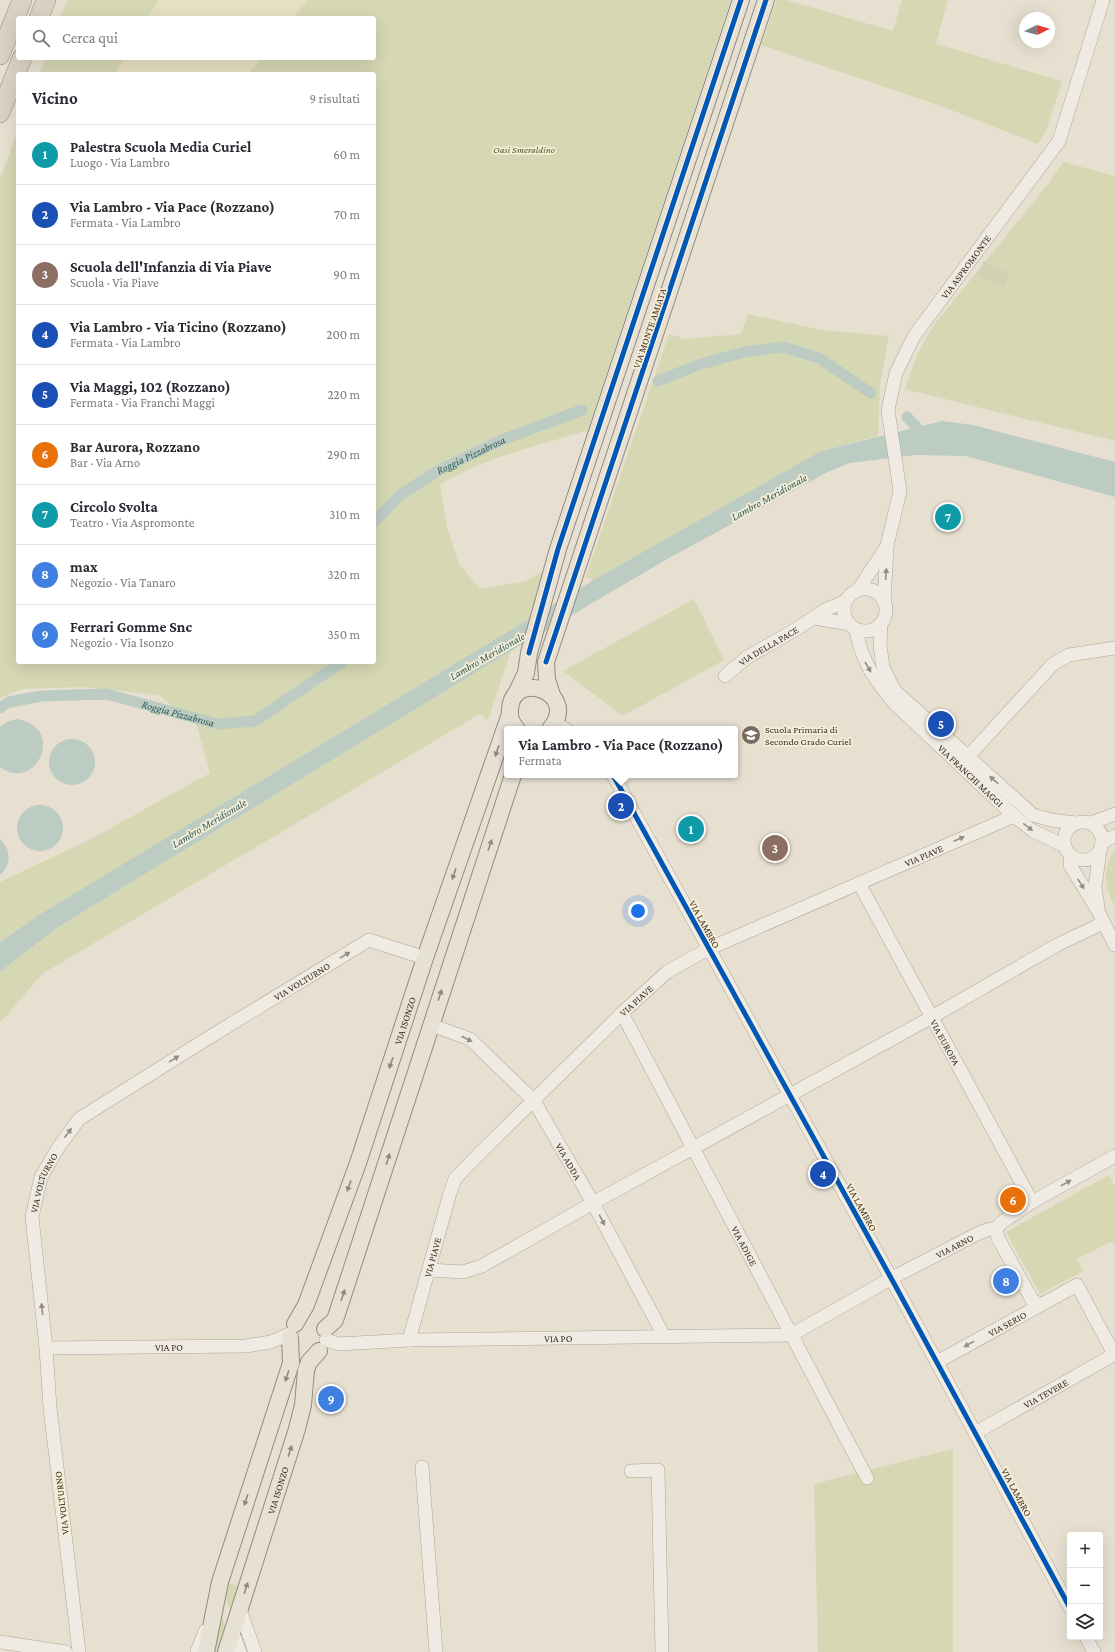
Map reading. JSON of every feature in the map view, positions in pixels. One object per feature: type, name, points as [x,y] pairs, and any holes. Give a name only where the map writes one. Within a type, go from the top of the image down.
[{"type":"highway","points":[[0,55],[22,0]]},
{"type":"highway","points":[[39,16],[46,0]]},
{"type":"highway","points":[[16,72],[21,60]]},
{"type":"highway","points":[[0,113],[16,73]]},
{"type":"main road","name":"VIA MONTE AMIATA","points":[[510,714],[512,700],[526,673],[529,653],[558,549],[742,0]]},
{"type":"main road","name":"VIA MONTE AMIATA","points":[[557,726],[558,709],[547,680],[546,662],[584,545],[679,268],[766,0]]},
{"type":"main road","points":[[516,694],[530,687],[546,690],[552,695]]},
{"type":"main road","points":[[510,714],[511,721],[515,726]]},
{"type":"main road","name":"VIA ISONZO","points":[[506,726],[510,714]]},
{"type":"main road","name":"VIA ISONZO","points":[[292,1332],[306,1305],[358,1163],[425,958],[504,731]]},
{"type":"main road","name":"VIA ISONZO","points":[[226,1652],[297,1429],[304,1399],[306,1370],[309,1362],[335,1320],[512,778]]},
{"type":"main road","points":[[206,1652],[220,1582],[291,1363],[292,1332],[305,1318],[311,1318],[317,1320],[323,1340],[314,1353],[304,1354],[295,1348],[292,1332]]},
{"type":"main road","points":[[220,1582],[221,1602],[232,1631]]},
{"type":"main road","points":[[201,1652],[215,1609]]},
{"type":"street","name":"VIA ASPROMONTE","points":[[884,603],[887,546],[900,491],[888,410],[896,373],[914,336],[1059,141],[1103,0]]},
{"type":"street","name":"VIA ASPROMONTE","points":[[858,590],[887,546]]},
{"type":"street","points":[[814,618],[853,627],[866,630],[874,628],[881,623],[885,613],[884,603],[874,591],[866,588],[858,590],[851,594],[846,601],[844,614],[853,627]]},
{"type":"street","name":"VIA DELLA PACE","points":[[725,676],[746,658],[825,610],[846,601]]},
{"type":"street","name":"VIA FRANCHI MAGGI","points":[[881,623],[880,646],[883,667],[894,690],[964,761],[1014,816],[1033,831],[1068,850]]},
{"type":"street","name":"VIA FRANCHI MAGGI","points":[[853,627],[860,650],[878,684],[895,704],[964,761],[1033,814],[1051,820],[1075,823]]},
{"type":"street","points":[[964,761],[1053,664],[1069,655],[1115,648]]},
{"type":"street","name":"VIA LAMBRO","points":[[615,778],[708,949],[892,1278],[1068,1604]]},
{"type":"street","points":[[1115,814],[1092,823],[1075,823],[1069,828],[1065,836],[1070,865],[1115,945]]},
{"type":"street","name":"VIA PIAVE","points":[[409,1340],[450,1193],[456,1179],[622,1013],[667,972],[708,949],[859,882],[1014,816]]},
{"type":"street","points":[[1092,823],[1099,830],[1101,846],[1095,887],[1100,917]]},
{"type":"street","points":[[1068,850],[1078,859],[1086,860],[1092,857],[1101,846],[1115,836]]},
{"type":"street","name":"VIA EUROPA","points":[[859,882],[1032,1202]]},
{"type":"street","points":[[429,1270],[463,1272],[482,1266],[789,1094],[932,1016],[1057,945],[1100,917]]},
{"type":"street","name":"VIA VOLTURNO","points":[[79,1652],[50,1408],[46,1348],[32,1218],[41,1177],[58,1148],[79,1119],[213,1034],[369,940],[425,958]]},
{"type":"street","name":"VIA ADIGE","points":[[622,1013],[867,1478]]},
{"type":"street","name":"VIA ADDA","points":[[431,1025],[470,1039],[534,1101],[593,1203],[664,1336]]},
{"type":"street","name":"VIA ARNO","points":[[791,1335],[892,1278],[977,1234],[989,1229],[996,1229],[1001,1223],[1032,1202],[1115,1156]]},
{"type":"street","points":[[996,1229],[998,1238],[1032,1300],[1040,1304]]},
{"type":"street","name":"VIA SERIO","points":[[937,1362],[1077,1285],[1115,1354]]},
{"type":"street","name":"VIA PO","points":[[46,1348],[246,1346],[271,1342],[292,1332]]},
{"type":"street","name":"VIA PO","points":[[323,1340],[339,1344],[409,1340],[791,1335]]},
{"type":"street","name":"VIA TEVERE","points":[[975,1432],[1115,1354]]},
{"type":"street","points":[[422,1467],[436,1652]]},
{"type":"street","points":[[631,1471],[658,1470],[662,1652]]},
{"type":"street","points":[[240,1607],[255,1652]]},
{"type":"street","points":[[197,1652],[215,1609]]},
{"type":"street","points":[[232,1631],[240,1652]]},
{"type":"street","points":[[1088,1640],[1094,1652]]},
{"type":"street","points":[[0,1642],[66,1652]]},
{"type":"shaded area","points":[[158,0],[308,0],[295,16],[149,16]]},
{"type":"shaded area","points":[[123,60],[259,60],[250,72],[116,72]]},
{"type":"green space","points":[[67,0],[158,0],[149,16],[61,16]]},
{"type":"green space","name":"Oasi Smeraldino","points":[[308,0],[731,0],[588,430],[492,460],[474,467],[440,485],[447,527],[459,564],[480,589],[526,581],[543,571],[531,618],[42,913],[0,942],[0,882],[93,838],[210,773],[197,726],[159,695],[83,687],[22,689],[0,698],[0,179],[16,135],[16,664],[376,664],[376,72],[250,72],[259,60],[376,60],[376,16],[295,16]]},
{"type":"green space","points":[[777,0],[786,0],[893,31],[902,0],[948,0],[936,44],[1062,81],[1046,131],[1038,144],[941,106],[761,45]]},
{"type":"green space","points":[[44,60],[123,60],[116,72],[40,72]]},
{"type":"green space","points":[[1063,162],[1115,176],[1115,441],[905,389],[917,355],[933,326],[1049,183]]},
{"type":"green space","points":[[984,261],[1010,274],[1004,287],[977,274]]},
{"type":"green space","points":[[748,314],[821,330],[889,336],[880,384],[878,436],[821,451],[593,581],[586,576],[669,334],[685,339],[741,334]]},
{"type":"green space","points":[[694,599],[724,660],[623,716],[563,671]]},
{"type":"green space","points":[[511,651],[488,720],[480,714],[42,974],[0,1023],[0,972],[58,927]]},
{"type":"green space","points":[[1115,850],[1115,906],[1107,885],[1106,871]]},
{"type":"green space","points":[[1109,1175],[1115,1187],[1115,1246],[1112,1241],[1077,1259],[1083,1271],[1040,1294],[1006,1232]]},
{"type":"green space","points":[[953,1449],[953,1652],[818,1652],[814,1484]]},
{"type":"green space","points":[[225,1582],[242,1587],[231,1614],[227,1602]]},
{"type":"green space","points":[[220,1612],[228,1631],[221,1652],[212,1652]]},
{"type":"water","name":"Lambro Meridionale","points":[[942,421],[973,425],[1115,462],[1115,497],[966,456],[916,455],[849,463],[826,473],[669,558],[511,651],[58,927],[0,972],[0,942],[42,913],[592,581],[821,451]]},
{"type":"water","points":[[17,719],[32,724],[40,734],[43,745],[41,756],[34,766],[25,772],[13,773],[0,767],[0,726]]},
{"type":"water","points":[[72,739],[85,743],[91,749],[95,762],[91,775],[85,781],[72,785],[59,781],[53,775],[49,762],[53,749],[59,743]]},
{"type":"water","points":[[40,805],[53,809],[59,815],[63,828],[59,841],[53,847],[40,851],[27,847],[21,841],[17,828],[21,815],[27,809]]},
{"type":"water","points":[[0,839],[6,847],[9,857],[7,866],[0,875]]},
{"type":"waterway","points":[[658,381],[698,365],[744,352],[783,347],[819,358],[871,393]]},
{"type":"waterway","name":"Roggia Pizzabrosa","points":[[376,520],[400,495],[439,470],[504,439],[582,410]]},
{"type":"waterway","points":[[907,417],[926,437]]},
{"type":"waterway","name":"Roggia Pizzabrosa","points":[[0,708],[9,702],[42,696],[106,694],[218,724],[255,721],[339,664]]},
{"type":"cycle path","points":[[529,653],[558,549],[741,0]]},
{"type":"cycle path","points":[[546,662],[766,0]]},
{"type":"cycle path","points":[[615,778],[896,1287],[1068,1604]]},
{"type":"place","name":"Circolo Svolta","points":[[948,517]]},
{"type":"place","name":"Via Maggi, 102 (Rozzano)","points":[[941,724]]},
{"type":"place","name":"Scuola Primaria di Secondo Grado Curiel","points":[[751,735]]},
{"type":"place","name":"Via Lambro - Via Pace (Rozzano)","points":[[621,806]]},
{"type":"place","name":"Palestra Scuola Media Curiel","points":[[691,829]]},
{"type":"place","name":"Scuola dell'Infanzia di Via Piave","points":[[775,848]]},
{"type":"place","name":"Via Lambro - Via Ticino (Rozzano)","points":[[823,1174]]},
{"type":"place","name":"Bar Aurora, Rozzano","points":[[1013,1200]]},
{"type":"place","name":"max","points":[[1006,1281]]},
{"type":"place","name":"Ferrari Gomme Snc","points":[[331,1399]]}]
